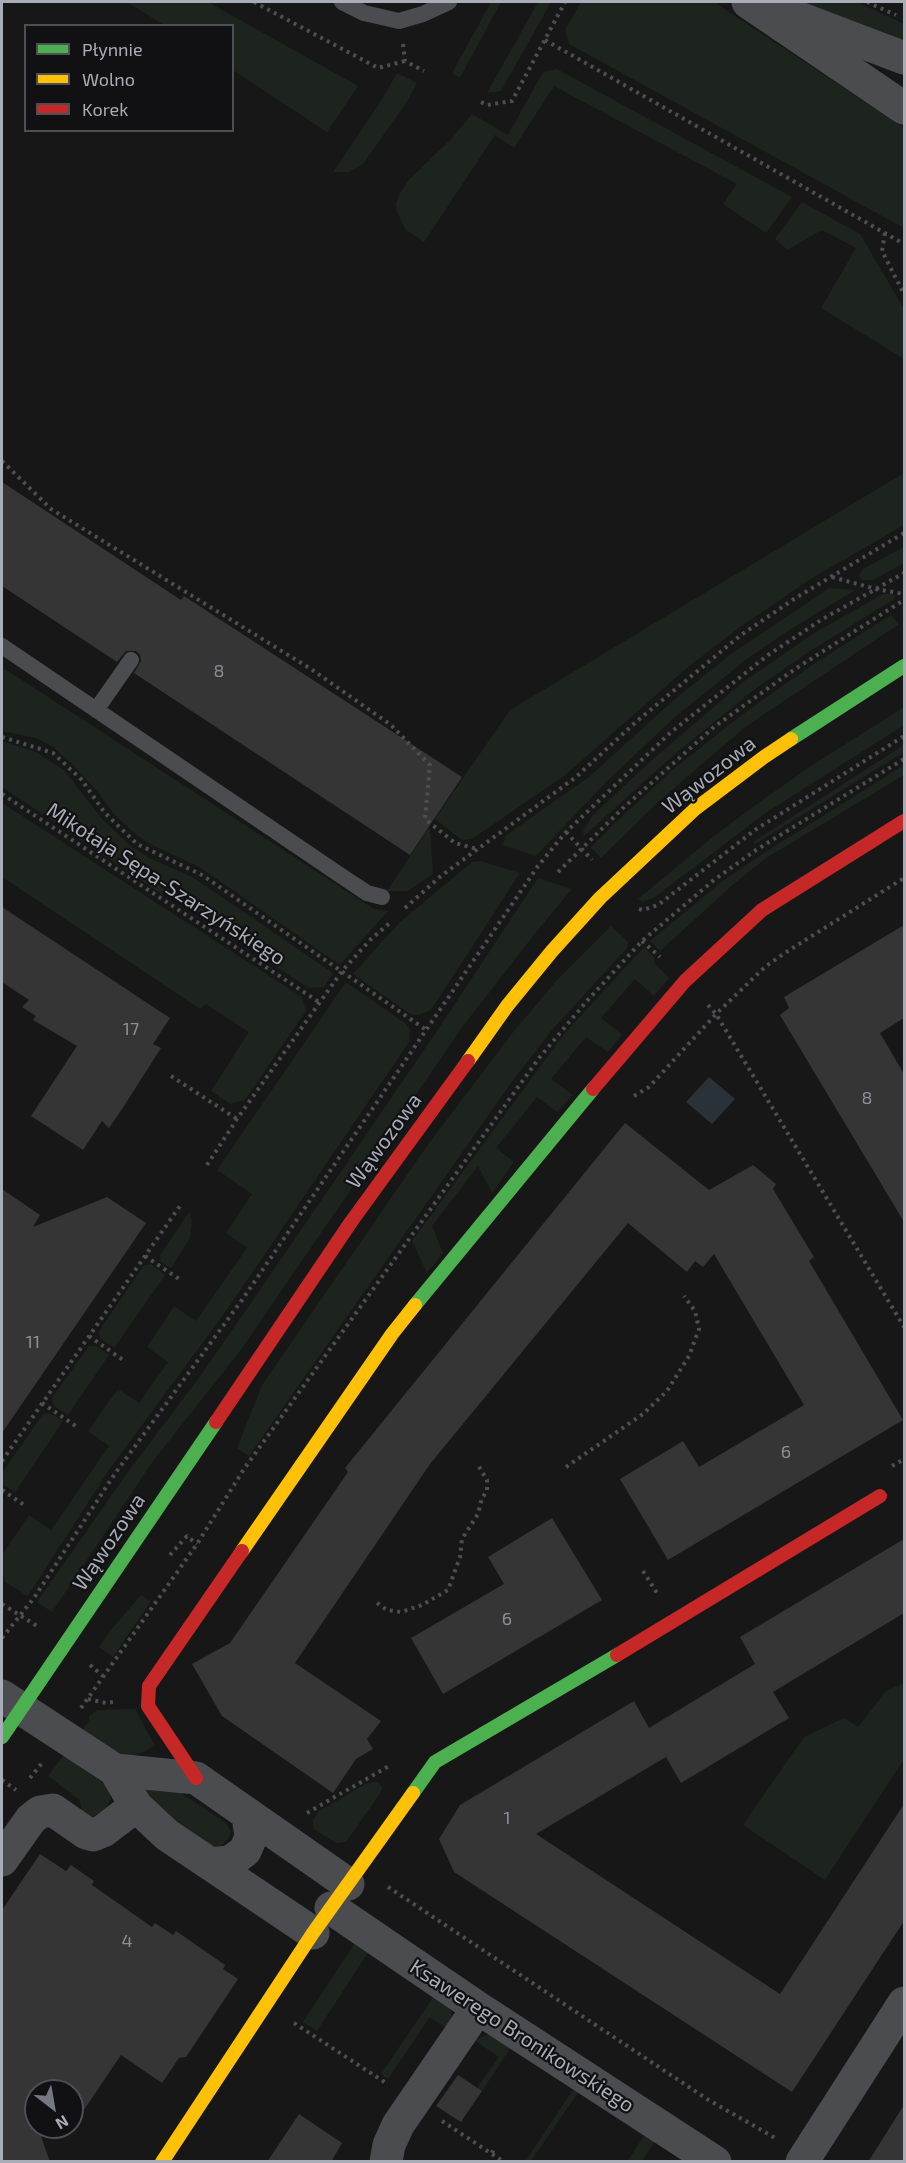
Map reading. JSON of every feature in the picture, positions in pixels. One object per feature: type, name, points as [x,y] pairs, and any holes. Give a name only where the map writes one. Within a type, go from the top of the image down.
[{"type":"street","points":[[748,2],[904,108]]},
{"type":"street","points":[[753,2],[904,58]]},
{"type":"street","name":"Wąwozowa","points":[[2,1737],[11,1703],[351,1222],[507,1006],[552,951],[614,884],[695,809],[764,757],[904,666]]},
{"type":"street","points":[[196,1778],[148,1706],[149,1686],[392,1334],[526,1169],[686,981],[762,910],[904,821]]},
{"type":"street","points":[[162,2162],[331,1908],[435,1762],[662,1629],[880,1496]]},
{"type":"street","name":"Ksawerego Bronikowskiego","points":[[11,1703],[115,1770],[136,1806],[167,1835],[210,1864],[331,1908]]},
{"type":"street","name":"Ksawerego Bronikowskiego","points":[[115,1770],[196,1778],[248,1815],[331,1908],[478,2008],[715,2162]]},
{"type":"street","points":[[2,1860],[31,1819],[40,1812],[52,1810],[86,1833],[93,1835],[103,1832],[136,1806]]},
{"type":"street","points":[[210,1864],[231,1862],[245,1851],[251,1837],[248,1815]]},
{"type":"street","points":[[803,2159],[904,2005]]},
{"type":"street","points":[[386,2162],[389,2145],[398,2125],[478,2008]]},
{"type":"lane","points":[[342,2],[364,13],[399,21],[449,2]]},
{"type":"lane","points":[[2,646],[367,893],[382,897]]},
{"type":"lane","points":[[96,710],[131,660]]},
{"type":"path","points":[[254,2],[378,68],[405,61],[424,71]]},
{"type":"path","points":[[481,102],[487,105],[512,101],[565,2]]},
{"type":"path","points":[[867,2],[904,20]]},
{"type":"path","points":[[545,40],[904,244]]},
{"type":"path","points":[[403,44],[405,61]]},
{"type":"path","points":[[885,233],[882,251],[904,294]]},
{"type":"path","points":[[2,462],[51,509],[310,669],[391,725],[430,765],[425,819],[455,843],[478,849]]},
{"type":"path","points":[[207,1165],[342,971],[371,939],[427,888],[576,777],[637,721],[741,635],[794,599],[904,533]]},
{"type":"path","points":[[831,576],[876,589],[904,594]]},
{"type":"path","points":[[558,872],[622,809],[714,727],[795,669],[904,600]]},
{"type":"path","points":[[632,904],[643,910],[658,905],[755,830],[904,736]]},
{"type":"path","points":[[2,737],[53,753],[81,779],[105,813],[137,844],[202,875],[425,1029]]},
{"type":"path","name":"Mikołaja Sępa-Szarzyńskiego","points":[[2,794],[319,1002]]},
{"type":"path","points":[[566,832],[596,865]]},
{"type":"path","points":[[631,1098],[649,1088],[716,1014],[766,966],[904,878]]},
{"type":"path","points":[[642,940],[686,981],[716,1014],[904,1327]]},
{"type":"path","points":[[171,1076],[237,1119]]},
{"type":"path","points":[[2,1461],[182,1203]]},
{"type":"path","points":[[145,1256],[180,1279]]},
{"type":"path","points":[[566,1467],[642,1414],[667,1391],[689,1356],[699,1329],[695,1311],[684,1296]]},
{"type":"path","points":[[89,1336],[123,1360]]},
{"type":"path","points":[[42,1403],[77,1427]]},
{"type":"path","points":[[377,1603],[387,1610],[401,1612],[422,1605],[448,1590],[460,1557],[462,1539],[478,1514],[482,1498],[487,1491],[487,1480],[478,1465]]},
{"type":"path","points":[[2,1490],[24,1505]]},
{"type":"path","points":[[643,1571],[658,1595]]},
{"type":"path","points":[[2,1604],[41,1628]]},
{"type":"path","points":[[78,1713],[103,1676]]},
{"type":"path","points":[[300,1816],[399,1761]]},
{"type":"path","points":[[2,1780],[20,1793]]},
{"type":"path","points":[[388,1887],[706,2099],[803,2159]]},
{"type":"path","points":[[284,2017],[347,2054],[504,2162]]},
{"type":"path","points":[[492,2153],[495,2147]]},
{"type":"shaded area","points":[[127,2],[208,2],[358,86],[327,132],[234,71],[234,24],[162,24]]},
{"type":"shaded area","points":[[491,2],[501,2],[460,78],[452,73]]},
{"type":"shaded area","points":[[538,2],[551,2],[501,91],[487,93]]},
{"type":"shaded area","points":[[581,2],[714,2],[904,128],[904,228],[569,44],[565,30]]},
{"type":"shaded area","points":[[798,2],[857,2],[904,24],[904,47]]},
{"type":"shaded area","points":[[557,69],[792,197],[766,233],[723,204],[737,184],[554,86],[514,148],[495,135],[424,242],[405,229],[396,204],[408,181],[452,138],[472,114],[508,135],[543,72]]},
{"type":"shaded area","points":[[397,73],[417,83],[408,100],[363,164],[349,172],[333,172],[381,101]]},
{"type":"shaded area","points":[[802,202],[860,234],[904,309],[904,359],[821,308],[856,248],[822,230],[787,250],[775,239]]},
{"type":"shaded area","points":[[904,473],[904,525],[809,580],[740,627],[688,667],[564,776],[472,839],[462,840],[435,819],[510,710]]},
{"type":"shaded area","points":[[904,547],[904,563],[873,580],[860,578],[859,575],[863,569]]},
{"type":"shaded area","points":[[829,588],[855,590],[748,658],[675,717],[605,783],[536,856],[503,845],[505,836],[589,777],[676,698],[731,654]]},
{"type":"shaded area","points":[[883,594],[892,594],[895,597],[755,689],[675,754],[584,836],[583,831],[592,816],[652,760],[743,682],[816,632]]},
{"type":"shaded area","points":[[891,615],[899,624],[745,727],[657,803],[601,858],[591,847],[676,767],[743,714],[812,665]]},
{"type":"shaded area","points":[[5,669],[374,909],[388,911],[340,965],[201,868],[148,843],[114,814],[97,791],[52,746],[36,738],[2,731],[2,670]]},
{"type":"shaded area","points":[[904,707],[904,725],[767,812],[655,897],[643,902],[638,899],[715,835],[761,801]]},
{"type":"shaded area","points":[[2,741],[34,751],[64,770],[102,819],[132,847],[149,858],[194,878],[333,973],[324,987],[308,988],[173,896],[160,893],[2,787]]},
{"type":"shaded area","points":[[904,745],[904,752],[755,844],[753,842]]},
{"type":"shaded area","points":[[904,765],[904,775],[766,858],[660,951],[650,941],[720,883]]},
{"type":"shaded area","points":[[2,803],[302,997],[306,1011],[245,1100],[230,1104],[211,1091],[249,1032],[206,1004],[200,1009],[2,877]]},
{"type":"shaded area","points":[[428,829],[430,830],[433,874],[408,891],[387,891]]},
{"type":"shaded area","points":[[480,861],[520,873],[431,1010],[419,1015],[410,1014],[353,974],[399,923],[472,862]]},
{"type":"shaded area","points":[[538,878],[572,889],[463,1026],[240,1351],[153,1461],[52,1612],[37,1602],[273,1271]]},
{"type":"shaded area","points":[[611,926],[628,942],[627,948],[552,1030],[511,1083],[249,1456],[237,1448],[262,1385],[429,1143],[514,1031],[557,980]]},
{"type":"shaded area","points":[[644,947],[654,957],[655,964],[669,978],[654,996],[635,979],[601,1018],[622,1035],[608,1052],[586,1037],[551,1079],[573,1095],[557,1112],[537,1097],[496,1148],[514,1162],[492,1193],[478,1166],[432,1226],[443,1253],[427,1273],[412,1241],[564,1034]]},
{"type":"shaded area","points":[[346,982],[406,1024],[410,1030],[409,1042],[226,1311],[109,1470],[28,1596],[5,1582],[2,1555],[29,1515],[51,1530],[109,1446],[88,1431],[118,1389],[139,1403],[168,1362],[147,1347],[174,1306],[196,1321],[247,1248],[226,1233],[252,1194],[217,1170]]},
{"type":"shaded area","points":[[709,1077],[735,1099],[712,1124],[686,1102]]},
{"type":"shaded area","points":[[189,1212],[192,1221],[190,1238],[171,1268],[161,1262],[160,1255]]},
{"type":"shaded area","points":[[151,1264],[165,1275],[114,1348],[100,1338],[99,1331],[144,1265]]},
{"type":"shaded area","points":[[89,1346],[96,1346],[109,1355],[68,1415],[54,1406],[52,1398]]},
{"type":"shaded area","points":[[50,1413],[63,1421],[15,1492],[2,1484],[2,1473],[43,1414]]},
{"type":"shaded area","points":[[141,1595],[151,1601],[113,1657],[99,1647]]},
{"type":"shaded area","points":[[904,1683],[904,1759],[825,1880],[743,1825],[804,1737],[844,1718],[858,1727],[886,1691]]},
{"type":"shaded area","points":[[135,1709],[155,1746],[141,1753],[126,1757],[82,1730],[89,1721],[89,1716],[97,1710]]},
{"type":"shaded area","points":[[64,1755],[108,1786],[111,1799],[104,1812],[88,1818],[82,1815],[80,1800],[48,1776]]},
{"type":"shaded area","points":[[136,1782],[166,1783],[226,1823],[231,1832],[229,1838],[220,1847],[212,1847],[146,1804]]},
{"type":"shaded area","points":[[379,1783],[382,1787],[381,1792],[346,1842],[336,1843],[315,1830],[313,1820],[318,1812],[365,1784]]},
{"type":"shaded area","points":[[354,1944],[368,1953],[317,2031],[303,2022]]},
{"type":"shaded area","points":[[434,1996],[448,2004],[453,2022],[449,2030],[430,2017],[388,2079],[381,2074]]},
{"type":"shaded area","points":[[487,2035],[512,2046],[482,2091],[477,2088],[499,2057],[474,2040]]},
{"type":"shaded area","points":[[574,2088],[579,2091],[531,2161],[525,2162]]},
{"type":"shaded area","points":[[645,2134],[655,2141],[642,2161],[627,2162]]},
{"type":"building","points":[[2,482],[181,600],[184,596],[462,777],[410,855],[134,673],[141,661],[136,651],[126,651],[117,662],[2,586]]},
{"type":"building","points":[[2,907],[170,1018],[153,1044],[161,1048],[122,1109],[109,1128],[102,1121],[83,1150],[31,1116],[77,1046],[33,1020],[36,1016],[22,1007],[29,1000],[2,982]]},
{"type":"building","points":[[904,925],[904,1018],[880,1033],[904,1074],[904,1222],[780,1015],[789,1008],[784,997]]},
{"type":"building","points":[[625,1123],[709,1190],[753,1165],[776,1184],[773,1189],[814,1257],[809,1261],[903,1420],[668,1560],[620,1479],[683,1441],[699,1467],[804,1405],[714,1254],[703,1267],[695,1261],[687,1272],[628,1223],[430,1464],[295,1663],[381,1721],[367,1739],[373,1749],[356,1759],[333,1793],[222,1716],[192,1664],[230,1643],[348,1472],[345,1468]]},
{"type":"building","points":[[2,1189],[40,1215],[33,1227],[107,1197],[146,1223],[2,1433]]},
{"type":"building","points":[[552,1518],[602,1600],[443,1694],[411,1638],[504,1584],[488,1557]]},
{"type":"building","points":[[904,1539],[904,1613],[773,1692],[789,1718],[681,1783],[666,1757],[536,1834],[780,1994],[904,1804],[904,1921],[792,2092],[454,1872],[439,1839],[460,1805],[634,1701],[649,1728],[755,1664],[740,1637]]},
{"type":"building","points":[[40,1854],[66,1871],[71,1865],[94,1881],[92,1885],[152,1927],[155,1923],[173,1935],[176,1931],[225,1965],[223,1969],[238,1979],[186,2057],[179,2058],[162,2083],[121,2055],[84,2110],[84,2079],[24,2079],[24,2139],[42,2139],[50,2162],[2,2162],[2,1910]]},
{"type":"building","points":[[458,2075],[482,2091],[461,2122],[436,2106]]},
{"type":"building","points":[[904,2105],[904,2162],[868,2162]]},
{"type":"building","points":[[299,2114],[342,2143],[331,2162],[267,2162]]},
{"type":"traffic: fast","points":[[791,739],[904,666]]},
{"type":"traffic: fast","points":[[415,1305],[593,1089]]},
{"type":"traffic: fast","points":[[2,1737],[216,1422]]},
{"type":"traffic: fast","points":[[413,1793],[435,1762],[617,1655]]},
{"type":"traffic: slow","points":[[468,1061],[507,1006],[600,898],[695,809],[791,739]]},
{"type":"traffic: slow","points":[[242,1551],[392,1334],[415,1305]]},
{"type":"traffic: slow","points":[[162,2162],[313,1933],[413,1793]]},
{"type":"traffic: jam","points":[[593,1089],[685,981],[762,910],[904,821]]},
{"type":"traffic: jam","points":[[216,1422],[351,1222],[468,1061]]},
{"type":"traffic: jam","points":[[617,1655],[880,1496]]},
{"type":"traffic: jam","points":[[196,1778],[148,1706],[149,1686],[242,1551]]}]
